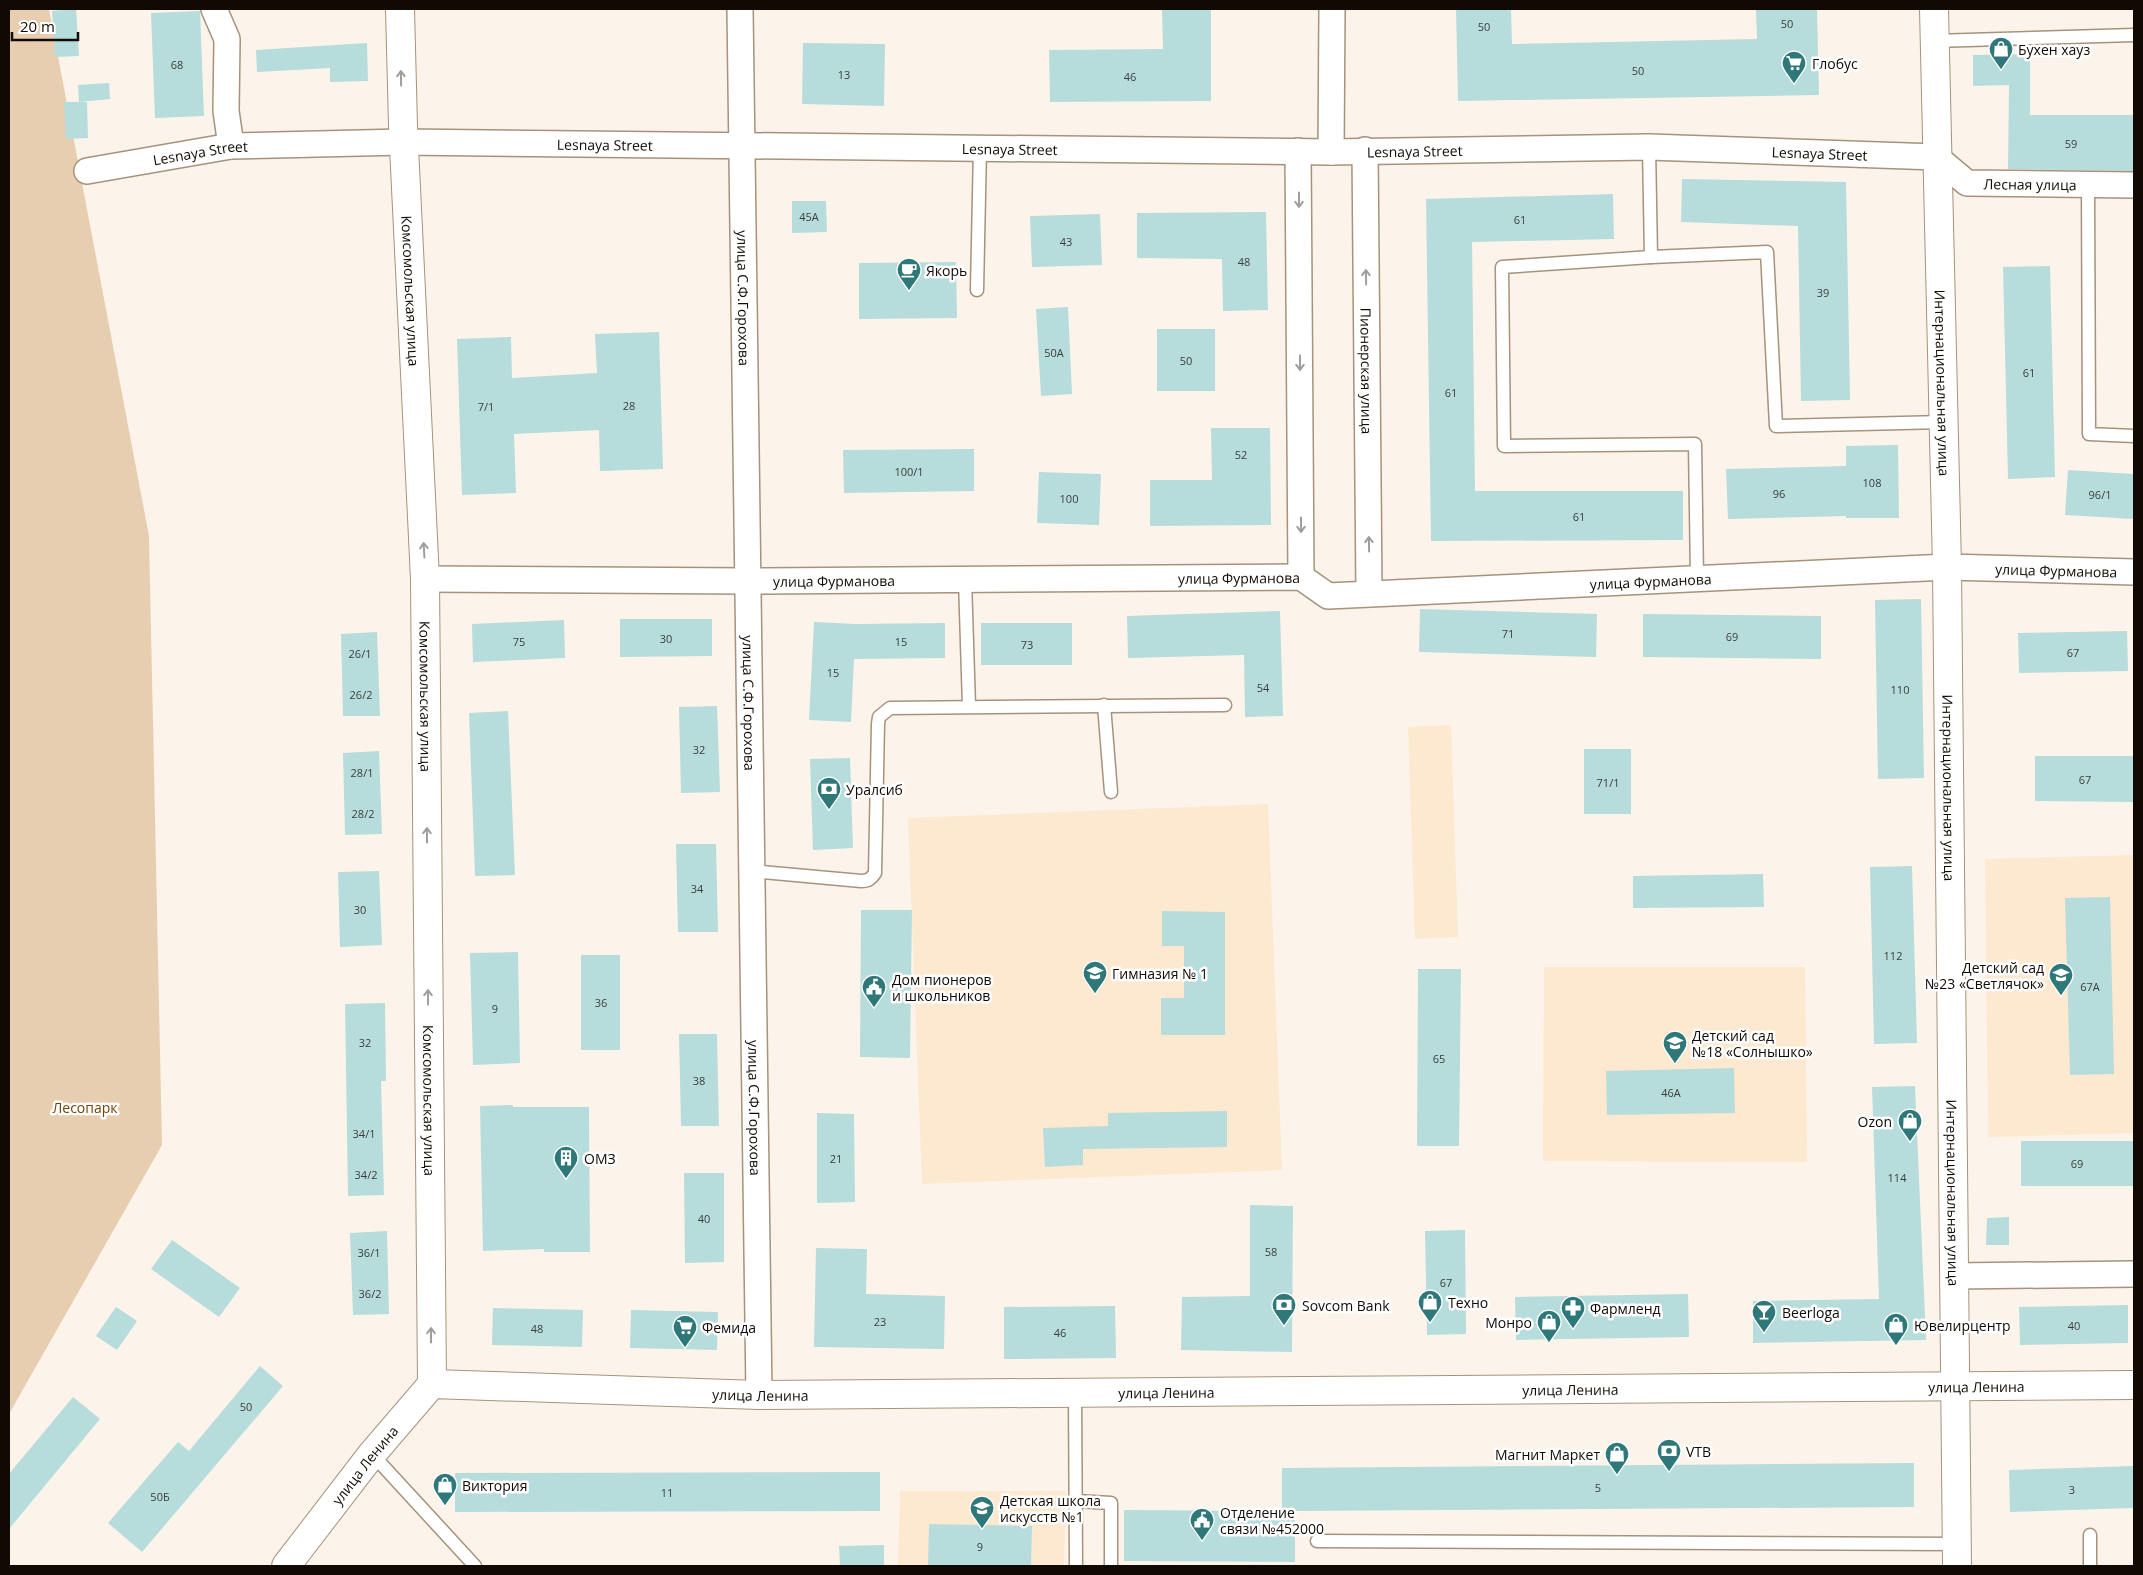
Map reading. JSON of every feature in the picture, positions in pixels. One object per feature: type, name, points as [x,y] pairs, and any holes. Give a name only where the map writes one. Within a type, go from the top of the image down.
[{"type":"street","points":[[214,9],[227,39],[226,111],[231,146]]},
{"type":"street","name":"Комсомольская улица","points":[[400,9],[403,142],[425,579],[432,1384]]},
{"type":"street","name":"улица С.Ф.Горохова","points":[[740,9],[740,145],[759,1395]]},
{"type":"street","points":[[1331,152],[1332,9]]},
{"type":"street","name":"Интернациональная улица","points":[[1934,9],[1947,567],[1957,1555]]},
{"type":"street","name":"Lesnaya Street","points":[[87,171],[231,146],[403,142],[1331,152],[1649,147],[1936,157]]},
{"type":"street","name":"Пионерская улица","points":[[1365,150],[1369,593]]},
{"type":"street","points":[[1298,151],[1301,577]]},
{"type":"street","name":"Лесная улица","points":[[1936,157],[1967,183],[2134,185]]},
{"type":"street","name":"улица Фурманова","points":[[425,579],[748,582],[1301,577],[1328,596],[1947,567],[2134,572]]},
{"type":"street","points":[[1954,1276],[2134,1274]]},
{"type":"street","name":"улица Ленина","points":[[286,1566],[372,1454],[432,1384],[759,1395],[2134,1385]]},
{"type":"lane","points":[[1934,41],[2134,36]]},
{"type":"lane","points":[[1649,147],[1651,257]]},
{"type":"lane","points":[[977,290],[980,148]]},
{"type":"lane","points":[[2088,184],[2090,434],[2134,436]]},
{"type":"lane","points":[[1697,578],[1695,444],[1504,446],[1502,267],[1651,257],[1767,252],[1776,426],[1943,422]]},
{"type":"lane","points":[[966,580],[969,706]]},
{"type":"lane","points":[[752,871],[869,880],[875,873],[879,717],[884,711],[896,707],[1225,705]]},
{"type":"lane","points":[[1104,706],[1110,792]]},
{"type":"lane","points":[[1075,1393],[1076,1566]]},
{"type":"lane","points":[[372,1454],[475,1566]]},
{"type":"lane","points":[[1076,1501],[1111,1503],[1110,1566]]},
{"type":"lane","points":[[2090,1535],[2090,1566]]},
{"type":"lane","points":[[1317,1541],[1957,1555]]},
{"type":"shaded area","points":[[1451,725],[1458,937],[1415,939],[1408,727]]},
{"type":"shaded area","name":"Гимназия № 1","points":[[1268,804],[1282,1170],[922,1184],[908,818]]},
{"type":"shaded area","name":"Детский сад №23 «Светлячок»","points":[[2134,855],[2134,1133],[1988,1137],[1985,859]]},
{"type":"shaded area","name":"Детский сад №18 «Солнышко»","points":[[1544,967],[1805,967],[1807,1162],[1543,1161]]},
{"type":"shaded area","name":"Детская школа искусств №1","points":[[900,1491],[1066,1491],[1064,1566],[898,1566]]},
{"type":"green space","name":"Лесопарк","points":[[9,9],[49,9],[149,536],[162,1145],[9,1414]]},
{"type":"building","points":[[76,9],[79,56],[55,57],[52,11]]},
{"type":"building","points":[[1162,9],[1211,9],[1211,101],[1050,102],[1049,50],[1163,49]]},
{"type":"building","points":[[1456,9],[1511,9],[1512,44],[1757,39],[1756,9],[1817,9],[1819,95],[1458,101]]},
{"type":"building","points":[[200,11],[204,116],[155,118],[151,13]]},
{"type":"building","points":[[367,43],[368,81],[330,82],[330,68],[257,72],[256,50]]},
{"type":"building","points":[[803,43],[885,44],[884,106],[802,104]]},
{"type":"building","points":[[2030,54],[2030,115],[2134,115],[2134,171],[2008,169],[2009,85],[1973,86],[1973,55]]},
{"type":"building","points":[[109,83],[110,99],[79,102],[78,85]]},
{"type":"building","points":[[64,102],[87,102],[88,138],[66,139]]},
{"type":"building","points":[[1682,179],[1846,182],[1850,400],[1801,401],[1798,226],[1681,222]]},
{"type":"building","points":[[1613,194],[1614,239],[1472,242],[1475,491],[1683,491],[1683,540],[1431,541],[1426,199]]},
{"type":"building","points":[[792,201],[826,201],[827,232],[792,233]]},
{"type":"building","points":[[1266,212],[1268,310],[1223,311],[1222,259],[1137,258],[1137,213]]},
{"type":"building","points":[[1100,214],[1102,265],[1032,267],[1030,216]]},
{"type":"building","points":[[956,262],[957,318],[859,319],[859,263]]},
{"type":"building","points":[[2050,266],[2055,477],[2008,479],[2003,267]]},
{"type":"building","points":[[1068,307],[1072,394],[1041,396],[1036,309]]},
{"type":"building","points":[[1157,329],[1215,329],[1215,391],[1157,391]]},
{"type":"building","points":[[659,332],[663,469],[600,471],[599,430],[514,434],[516,493],[462,495],[457,339],[511,337],[512,378],[597,373],[595,334]]},
{"type":"building","points":[[1211,428],[1270,428],[1271,525],[1150,526],[1150,480],[1212,480]]},
{"type":"building","points":[[1898,445],[1899,518],[1846,518],[1846,516],[1728,519],[1726,469],[1846,466],[1846,446]]},
{"type":"building","points":[[974,449],[974,491],[844,493],[843,450]]},
{"type":"building","points":[[2068,470],[2134,474],[2134,519],[2065,515]]},
{"type":"building","points":[[1039,472],[1101,474],[1099,525],[1037,523]]},
{"type":"building","points":[[1921,599],[1924,778],[1878,779],[1875,600]]},
{"type":"building","points":[[1420,609],[1597,614],[1596,657],[1419,652]]},
{"type":"building","points":[[1280,611],[1283,716],[1245,717],[1244,655],[1128,658],[1127,616]]},
{"type":"building","points":[[1643,614],[1821,616],[1821,659],[1643,657]]},
{"type":"building","points":[[620,619],[712,619],[712,656],[620,657]]},
{"type":"building","points":[[564,620],[565,658],[473,662],[472,624]]},
{"type":"building","points":[[814,622],[856,624],[945,623],[945,658],[854,659],[851,722],[809,720]]},
{"type":"building","points":[[981,623],[1072,623],[1072,665],[981,665]]},
{"type":"building","points":[[2127,631],[2128,671],[2019,673],[2018,633]]},
{"type":"building","points":[[377,632],[380,716],[343,716],[341,634]]},
{"type":"building","points":[[717,706],[720,792],[681,793],[679,707]]},
{"type":"building","points":[[508,711],[515,875],[475,876],[469,713]]},
{"type":"building","points":[[1584,749],[1631,749],[1631,814],[1584,814]]},
{"type":"building","points":[[379,751],[382,834],[345,835],[343,753]]},
{"type":"building","points":[[2035,756],[2134,756],[2134,802],[2035,801]]},
{"type":"building","points":[[850,758],[853,848],[813,850],[810,759]]},
{"type":"building","points":[[676,844],[716,844],[718,932],[678,932]]},
{"type":"building","points":[[1912,866],[1917,1043],[1874,1044],[1870,867]]},
{"type":"building","points":[[379,871],[382,945],[340,947],[338,872]]},
{"type":"building","points":[[1763,874],[1764,907],[1633,908],[1633,876]]},
{"type":"building","points":[[2110,897],[2114,1074],[2070,1075],[2065,898]]},
{"type":"building","points":[[861,910],[912,910],[910,1058],[860,1057]]},
{"type":"building","points":[[1162,911],[1225,912],[1225,1035],[1161,1035],[1161,998],[1184,998],[1184,946],[1162,946]]},
{"type":"building","points":[[518,952],[520,1063],[473,1065],[470,953]]},
{"type":"building","points":[[581,955],[620,955],[620,1050],[581,1050]]},
{"type":"building","points":[[1418,969],[1461,969],[1459,1146],[1417,1146]]},
{"type":"building","points":[[385,1003],[386,1081],[381,1081],[384,1195],[348,1196],[345,1004]]},
{"type":"building","points":[[679,1034],[717,1034],[719,1126],[681,1126]]},
{"type":"building","points":[[1734,1068],[1735,1113],[1607,1115],[1606,1071]]},
{"type":"building","points":[[1915,1086],[1926,1340],[1753,1343],[1753,1301],[1879,1299],[1872,1087]]},
{"type":"building","points":[[513,1105],[513,1107],[589,1107],[590,1252],[544,1252],[544,1249],[483,1251],[480,1106]]},
{"type":"building","points":[[1227,1111],[1227,1147],[1083,1149],[1083,1165],[1045,1167],[1043,1128],[1108,1126],[1108,1113]]},
{"type":"building","points":[[817,1113],[854,1114],[855,1202],[817,1203]]},
{"type":"building","points":[[2021,1141],[2134,1141],[2134,1186],[2021,1186]]},
{"type":"building","points":[[684,1173],[724,1173],[724,1262],[685,1263]]},
{"type":"building","points":[[1250,1205],[1293,1206],[1292,1352],[1181,1350],[1182,1297],[1250,1296]]},
{"type":"building","points":[[2009,1217],[2009,1245],[1986,1245],[1987,1218]]},
{"type":"building","points":[[1465,1230],[1466,1334],[1427,1335],[1425,1231]]},
{"type":"building","points":[[387,1231],[389,1314],[353,1315],[350,1233]]},
{"type":"building","points":[[172,1240],[240,1288],[219,1317],[151,1269]]},
{"type":"building","points":[[816,1248],[867,1249],[866,1294],[945,1296],[944,1349],[814,1347]]},
{"type":"building","points":[[1688,1294],[1689,1337],[1516,1340],[1515,1297]]},
{"type":"building","points":[[2128,1305],[2128,1343],[2020,1345],[2019,1307]]},
{"type":"building","points":[[1115,1306],[1116,1358],[1004,1359],[1004,1307]]},
{"type":"building","points":[[116,1307],[137,1321],[117,1350],[96,1336]]},
{"type":"building","points":[[493,1308],[583,1310],[582,1347],[492,1345]]},
{"type":"building","points":[[631,1310],[718,1312],[717,1350],[630,1348]]},
{"type":"building","points":[[260,1366],[283,1386],[142,1552],[108,1523],[178,1442],[189,1451]]},
{"type":"building","points":[[73,1397],[100,1419],[9,1529],[9,1474]]},
{"type":"building","points":[[1914,1463],[1914,1507],[1295,1511],[1295,1562],[1124,1561],[1124,1510],[1282,1511],[1282,1468]]},
{"type":"building","points":[[2134,1466],[2134,1508],[2010,1512],[2009,1470]]},
{"type":"building","points":[[880,1472],[880,1511],[455,1512],[455,1473]]},
{"type":"building","points":[[929,1524],[1032,1526],[1031,1566],[928,1566]]},
{"type":"building","points":[[884,1545],[884,1566],[840,1566],[839,1546]]},
{"type":"place","name":"Бухен хауз","points":[[2001,70]]},
{"type":"place","name":"Глобус","points":[[1794,84]]},
{"type":"place","name":"Якорь","points":[[909,291]]},
{"type":"place","name":"Уралсиб","points":[[829,810]]},
{"type":"place","name":"Гимназия № 1","points":[[1095,994]]},
{"type":"place","name":"Детский сад №23 «Светлячок»","points":[[2061,996]]},
{"type":"place","name":"Дом пионеров и школьников","points":[[874,1008]]},
{"type":"place","name":"Детский сад №18 «Солнышко»","points":[[1675,1064]]},
{"type":"place","name":"Ozon","points":[[1910,1142]]},
{"type":"place","name":"ОМЗ","points":[[566,1179]]},
{"type":"place","name":"Техно","points":[[1430,1323]]},
{"type":"place","name":"Sovcom Bank","points":[[1284,1326]]},
{"type":"place","name":"Фармленд","points":[[1573,1329]]},
{"type":"place","name":"Beerloga","points":[[1764,1333]]},
{"type":"place","name":"Монро","points":[[1549,1343]]},
{"type":"place","name":"Ювелирцентр","points":[[1896,1346]]},
{"type":"place","name":"Фемида","points":[[685,1348]]},
{"type":"place","name":"VTB","points":[[1669,1472]]},
{"type":"place","name":"Магнит Маркет","points":[[1617,1475]]},
{"type":"place","name":"Виктория","points":[[445,1506]]},
{"type":"place","name":"Детская школа искусств №1","points":[[982,1529]]},
{"type":"place","name":"Отделение связи №452000","points":[[1202,1541]]}]
